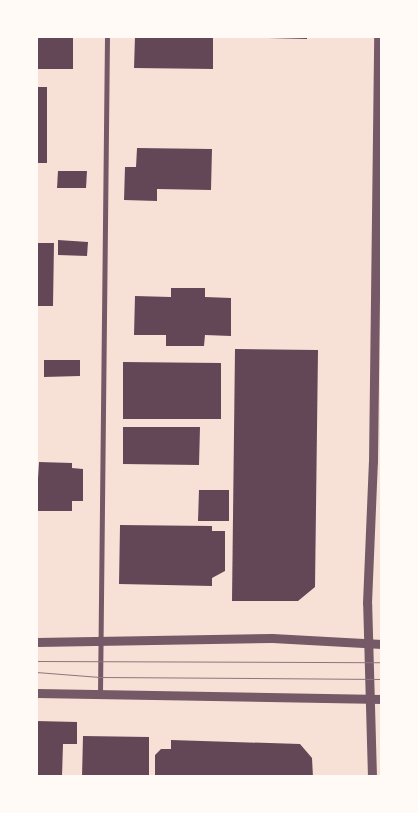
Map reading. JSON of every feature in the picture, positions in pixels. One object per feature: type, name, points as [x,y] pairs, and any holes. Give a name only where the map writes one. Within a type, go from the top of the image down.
[{"type":"street","points":[[100,694],[107,36]]},
{"type":"street","points":[[372,777],[372,699],[367,603],[373,462],[378,36]]},
{"type":"street","points":[[36,642],[101,643],[272,638],[382,644]]},
{"type":"street","points":[[36,693],[382,699]]},
{"type":"building","points":[[36,36],[73,36],[73,69],[36,69]]},
{"type":"building","points":[[135,36],[213,36],[213,69],[134,68]]},
{"type":"building","points":[[268,36],[307,36],[307,39],[268,38]]},
{"type":"building","points":[[36,87],[47,87],[47,163],[36,163]]},
{"type":"building","points":[[137,148],[212,149],[211,190],[157,189],[157,201],[124,200],[125,167],[136,167]]},
{"type":"building","points":[[58,171],[87,171],[86,188],[57,188]]},
{"type":"building","points":[[58,240],[88,242],[87,256],[58,255]]},
{"type":"building","points":[[36,243],[54,243],[53,306],[36,306]]},
{"type":"building","points":[[171,288],[205,288],[205,297],[231,298],[231,336],[205,335],[204,346],[166,346],[166,335],[134,335],[135,296],[171,297]]},
{"type":"building","points":[[235,349],[318,350],[315,587],[298,601],[232,601]]},
{"type":"building","points":[[44,360],[80,360],[80,376],[44,377]]},
{"type":"building","points":[[123,362],[221,363],[221,419],[123,419]]},
{"type":"building","points":[[123,427],[200,427],[199,465],[123,464]]},
{"type":"building","points":[[39,462],[72,463],[72,468],[83,469],[83,501],[72,501],[72,511],[36,511]]},
{"type":"building","points":[[199,490],[229,490],[229,521],[198,521]]},
{"type":"building","points":[[120,525],[212,526],[212,531],[225,531],[225,571],[212,578],[212,586],[119,584]]},
{"type":"building","points":[[36,721],[77,722],[77,744],[63,744],[62,777],[36,777]]},
{"type":"building","points":[[83,736],[149,737],[149,777],[82,777]]},
{"type":"building","points":[[171,740],[300,744],[312,758],[313,777],[155,777],[155,755],[161,749],[171,749]]},
{"type":"tram line","points":[[36,661],[382,662]]},
{"type":"tram line","points":[[36,672],[100,677],[382,679]]}]
